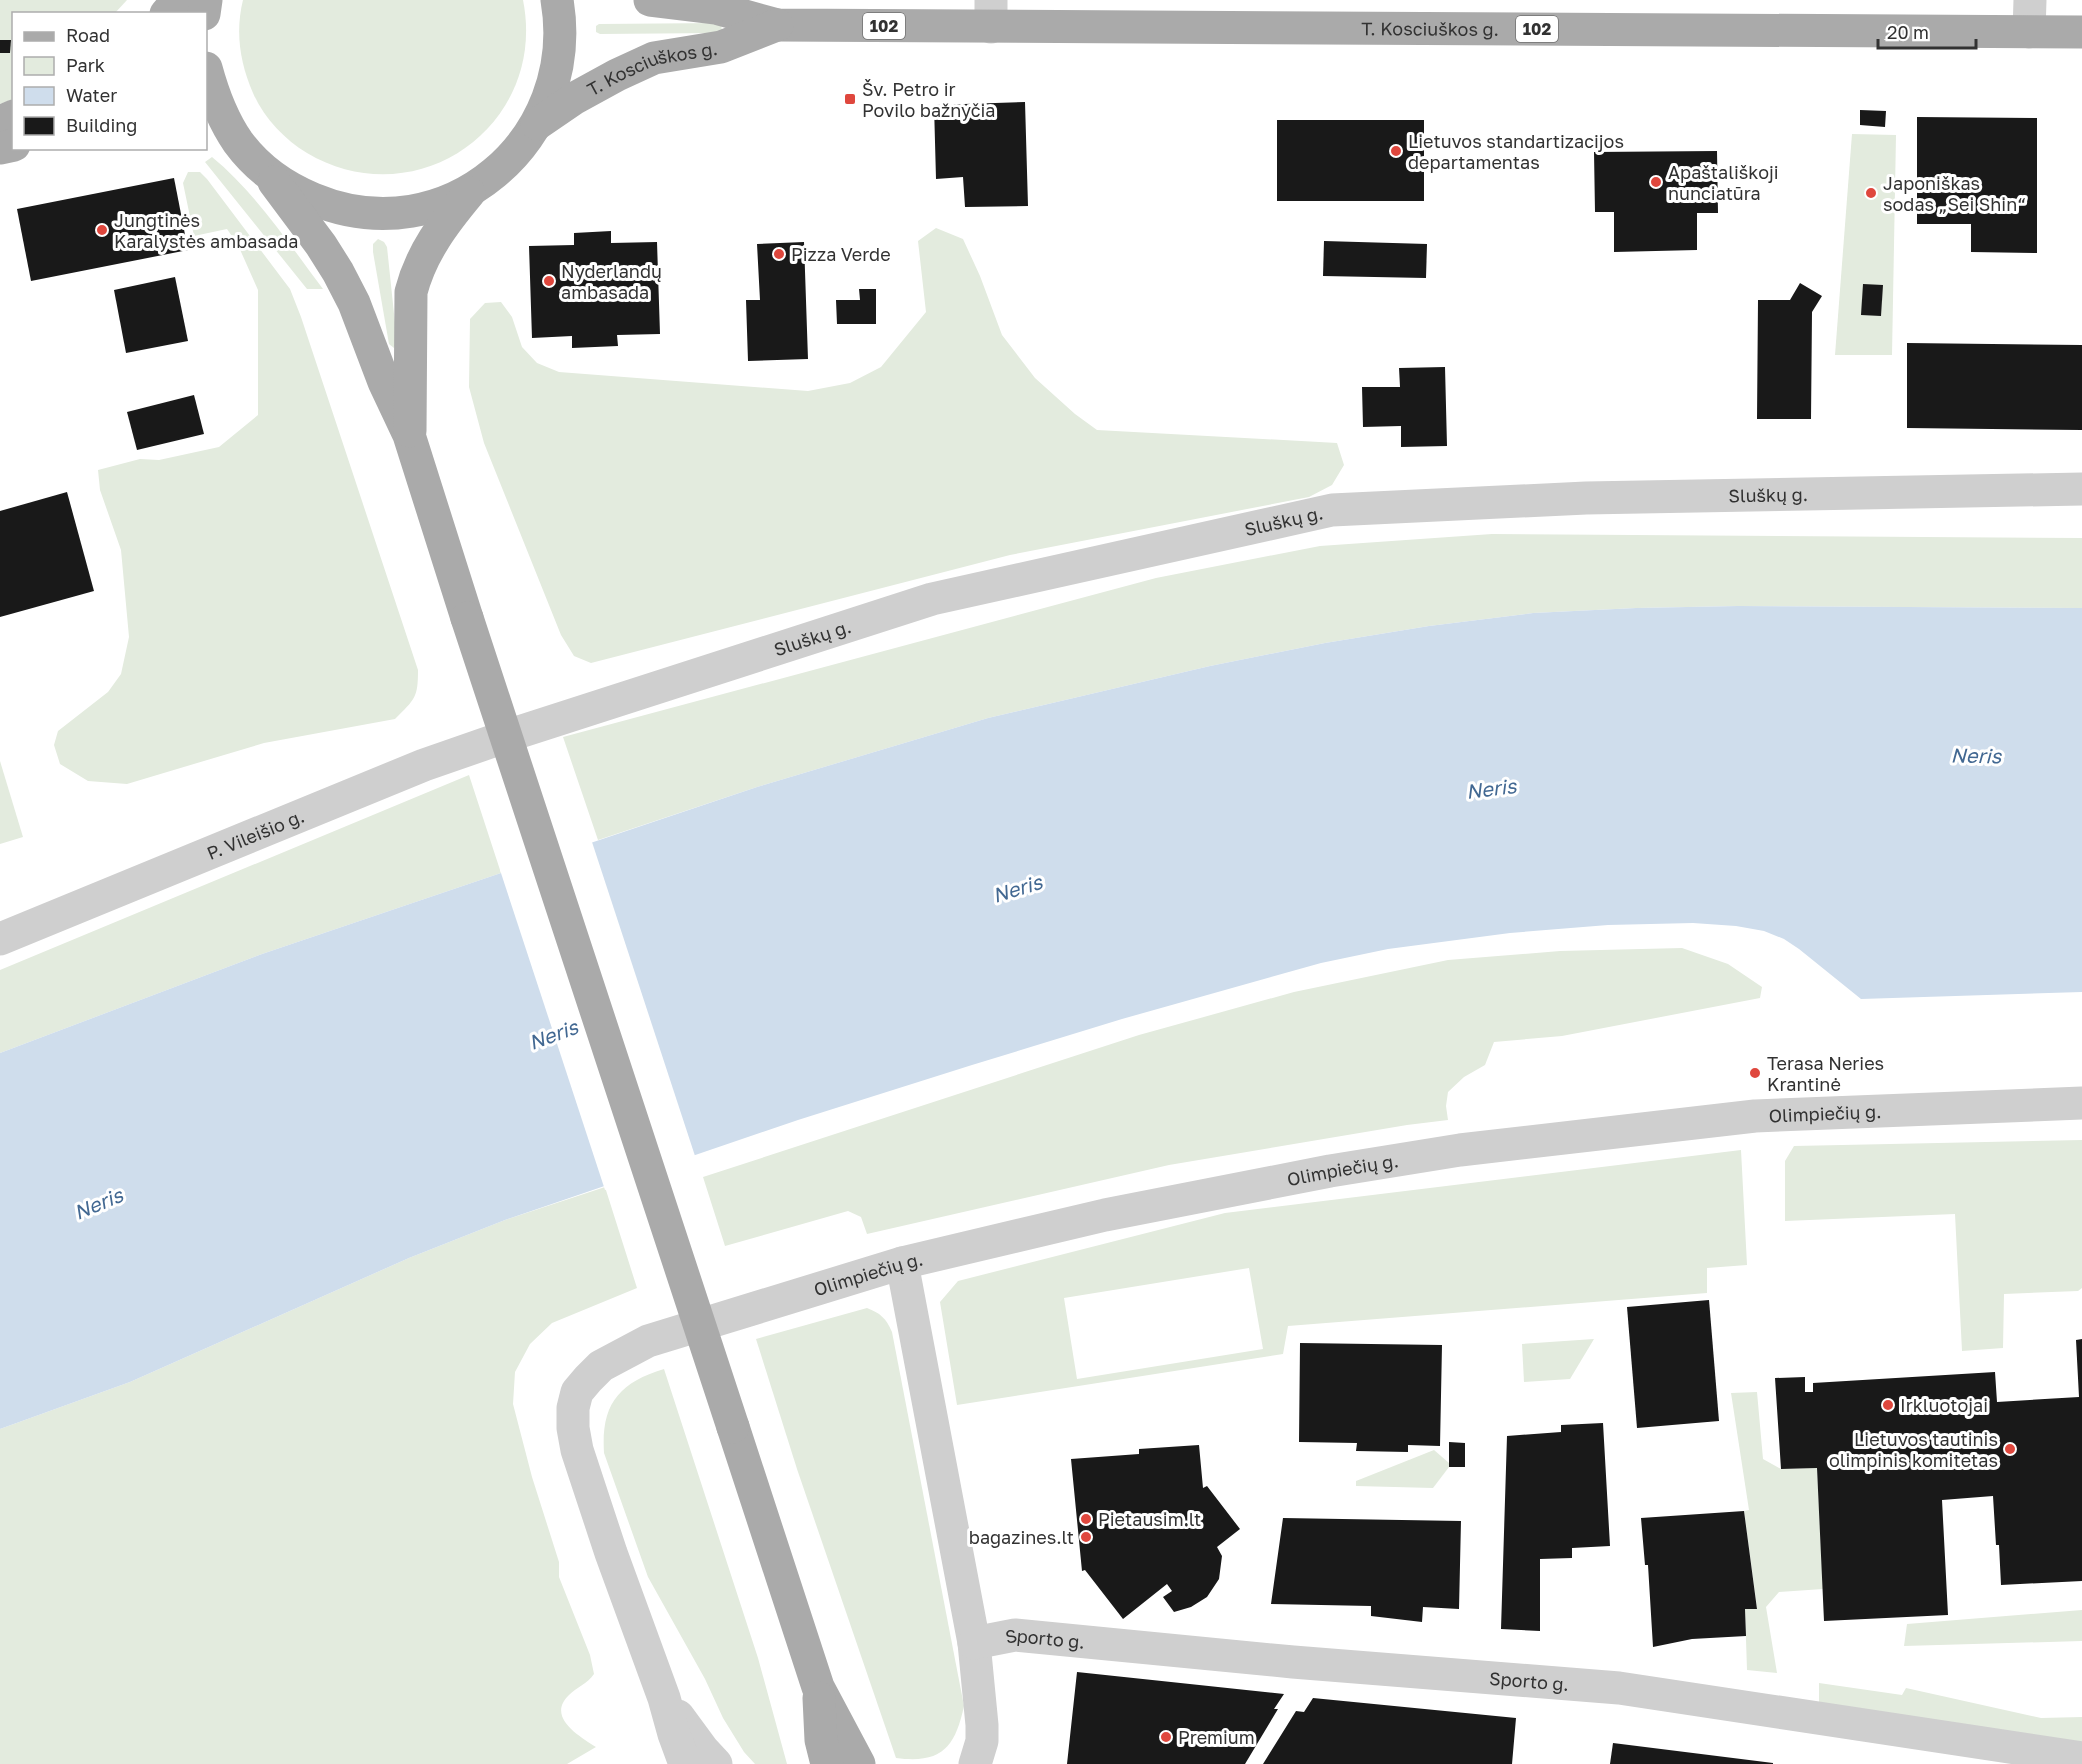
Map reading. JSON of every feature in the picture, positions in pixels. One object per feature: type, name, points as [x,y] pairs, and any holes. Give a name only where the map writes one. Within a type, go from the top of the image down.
[{"type":"main road","points":[[168,12],[178,0]]},
{"type":"main road","points":[[409,435],[411,292],[416,273],[443,225],[472,190],[518,152],[537,124],[551,92],[559,58],[561,23],[557,0]]},
{"type":"main road","name":"T. Kosciuškos g.","points":[[650,0],[716,8],[777,25]]},
{"type":"main road","name":"T. Kosciuškos g.","points":[[537,124],[575,98],[654,58],[721,47],[777,25],[991,13],[2030,16],[2082,32]]},
{"type":"main road","points":[[207,72],[214,96],[214,112],[239,143],[268,173],[338,272],[354,303],[384,382],[409,435],[467,618],[819,1687],[859,1764]]},
{"type":"main road","points":[[268,173],[297,192],[330,206],[365,212],[400,212],[434,205],[472,190]]},
{"type":"main road","points":[[819,1687],[821,1756]]},
{"type":"street","name":"Sluškų g.","points":[[513,734],[932,599],[1332,510],[1586,498],[2082,489]]},
{"type":"street","name":"P. Vileišio g.","points":[[0,939],[424,765],[513,734]]},
{"type":"street","name":"Olimpiečių g.","points":[[664,1698],[611,1553],[577,1450],[573,1428],[573,1408],[578,1392],[601,1366],[648,1341],[902,1263],[1116,1213],[1330,1171],[1460,1150],[1755,1116],[2082,1103]]},
{"type":"street","points":[[902,1263],[974,1643],[982,1725],[972,1760]]},
{"type":"street","name":"Sporto g.","points":[[974,1643],[1015,1635],[1293,1662],[1609,1687],[2082,1758]]},
{"type":"street","points":[[664,1698],[685,1764]]},
{"type":"street","points":[[664,1698],[716,1764]]},
{"type":"green space","points":[[0,0],[127,0],[116,12],[12,12],[12,99],[0,104]]},
{"type":"green space","points":[[243,0],[523,0],[525,45],[515,86],[495,120],[466,148],[430,166],[391,174],[349,170],[307,153],[283,134],[263,111],[253,93],[242,59],[239,24]]},
{"type":"green space","points":[[719,23],[722,31],[719,33],[600,34],[596,32],[596,26],[599,24]]},
{"type":"green space","name":"Japoniškas sodas „Sei Shin“","points":[[1852,134],[1896,135],[1892,355],[1835,355]]},
{"type":"green space","points":[[212,157],[243,186],[285,237],[323,289],[307,289],[205,162]]},
{"type":"green space","points":[[188,172],[200,172],[207,179],[290,289],[418,670],[417,687],[414,698],[395,719],[264,743],[127,784],[88,781],[60,764],[54,745],[58,731],[108,692],[121,674],[129,637],[121,550],[100,490],[98,470],[140,459],[159,460],[219,447],[258,415],[258,290],[238,245],[227,229],[194,236],[183,183]]},
{"type":"green space","points":[[936,228],[963,239],[980,276],[1002,335],[1035,378],[1075,414],[1097,430],[1337,443],[1344,465],[1332,485],[1309,497],[1010,555],[591,663],[574,656],[561,635],[484,443],[469,387],[470,319],[485,303],[501,302],[512,317],[522,347],[537,363],[559,372],[808,391],[850,383],[881,367],[926,312],[918,241]]},
{"type":"green space","points":[[378,239],[387,247],[397,342],[394,348],[389,344],[373,252],[373,244]]},
{"type":"green space","points":[[1492,534],[2082,538],[2082,608],[1738,606],[1636,608],[1533,613],[1429,626],[1325,643],[1210,666],[988,718],[757,787],[598,840],[563,737],[1156,578],[1320,546]]},
{"type":"green space","points":[[0,761],[23,837],[0,844]]},
{"type":"green space","points":[[469,775],[501,873],[262,954],[0,1053],[0,970]]},
{"type":"green space","points":[[1682,948],[1728,964],[1762,987],[1760,998],[1562,1036],[1494,1042],[1485,1065],[1464,1077],[1448,1092],[1446,1106],[1448,1120],[1169,1165],[867,1234],[861,1217],[848,1211],[725,1246],[703,1177],[1139,1035],[1294,992],[1448,960],[1560,951]]},
{"type":"green space","points":[[2082,1140],[2082,1288],[2078,1291],[2004,1294],[2003,1348],[1962,1351],[1955,1214],[1785,1221],[1785,1161],[1794,1146]]},
{"type":"green space","points":[[1741,1150],[1747,1265],[1707,1268],[1707,1293],[1288,1326],[1283,1354],[957,1405],[940,1302],[958,1281],[1225,1213]],"holes":[[[1249,1268],[1263,1349],[1077,1379],[1064,1298]]]},
{"type":"green space","points":[[605,1187],[637,1288],[552,1323],[530,1344],[515,1372],[513,1404],[532,1477],[559,1562],[559,1577],[590,1655],[594,1674],[569,1695],[561,1711],[563,1718],[574,1732],[596,1747],[567,1764],[0,1764],[0,1429],[130,1382],[409,1258],[505,1220]]},
{"type":"green space","points":[[867,1308],[882,1317],[892,1332],[964,1706],[951,1742],[944,1750],[925,1758],[896,1758],[797,1469],[756,1339]]},
{"type":"green space","points":[[1594,1339],[1570,1379],[1524,1382],[1522,1344]]},
{"type":"green space","points":[[664,1369],[758,1658],[787,1764],[755,1764],[744,1752],[723,1718],[705,1679],[648,1577],[604,1453],[606,1422],[616,1398],[635,1381]]},
{"type":"green space","points":[[1757,1392],[1763,1459],[1781,1469],[1817,1468],[1823,1589],[1779,1592],[1766,1607],[1777,1673],[1747,1670],[1745,1609],[1757,1608],[1744,1511],[1749,1510],[1731,1393]]},
{"type":"green space","points":[[1434,1450],[1449,1463],[1449,1467],[1433,1488],[1356,1486],[1356,1481]]},
{"type":"green space","points":[[2082,1610],[2082,1641],[1904,1646],[1907,1624]]},
{"type":"green space","points":[[1819,1683],[1902,1695],[1906,1688],[2041,1718],[2082,1717],[2082,1744],[1819,1705]]},
{"type":"water","name":"Neris","points":[[1738,606],[2082,608],[2082,992],[1861,999],[1784,939],[1764,931],[1736,926],[1693,923],[1608,925],[1510,933],[1388,949],[1321,963],[1122,1019],[972,1065],[798,1120],[505,1220],[409,1258],[130,1382],[0,1429],[0,1053],[262,954],[757,787],[988,718],[1210,666],[1325,643],[1429,626],[1533,613]]},
{"type":"pier","points":[[591,839],[696,1159],[605,1190],[500,870]]},
{"type":"building","points":[[0,40],[11,40],[10,53],[0,53]]},
{"type":"building","points":[[1025,102],[1028,206],[965,207],[963,177],[936,179],[934,105]]},
{"type":"building","points":[[1860,110],[1886,111],[1885,127],[1860,125]]},
{"type":"building","points":[[1917,117],[2037,118],[2037,253],[1971,252],[1971,224],[1917,224]]},
{"type":"building","points":[[1277,120],[1424,120],[1424,201],[1277,201]]},
{"type":"building","name":"Apaštališkoji nunciatūra","points":[[1717,151],[1718,213],[1697,213],[1697,250],[1614,252],[1614,212],[1595,212],[1594,152]]},
{"type":"building","name":"Jungtinės Karalystės ambasada","points":[[174,178],[188,250],[31,281],[17,209]]},
{"type":"building","points":[[611,231],[611,243],[657,242],[660,334],[617,335],[618,346],[572,348],[572,336],[532,338],[529,246],[574,245],[574,233]]},
{"type":"building","points":[[1324,241],[1427,244],[1426,278],[1323,276]]},
{"type":"building","points":[[804,242],[808,359],[748,361],[746,300],[760,300],[757,244]]},
{"type":"building","points":[[175,277],[188,341],[126,353],[114,290]]},
{"type":"building","points":[[1800,283],[1822,296],[1812,312],[1811,419],[1757,419],[1758,300],[1790,300]]},
{"type":"building","points":[[1863,284],[1883,285],[1881,316],[1861,315]]},
{"type":"building","points":[[859,289],[876,289],[876,324],[837,324],[836,300],[860,300]]},
{"type":"building","points":[[1907,343],[2082,345],[2082,430],[1907,428]]},
{"type":"building","points":[[1445,367],[1447,446],[1401,447],[1401,426],[1363,427],[1362,387],[1400,387],[1399,368]]},
{"type":"building","points":[[194,395],[204,434],[137,450],[127,412]]},
{"type":"building","points":[[67,492],[94,591],[0,617],[0,511]]},
{"type":"building","points":[[1709,1300],[1719,1421],[1637,1428],[1627,1307]]},
{"type":"building","points":[[2082,1339],[2082,1581],[2001,1585],[1993,1496],[1942,1500],[1948,1615],[1824,1621],[1817,1468],[1781,1469],[1775,1378],[1805,1377],[1805,1392],[1813,1392],[1813,1383],[1995,1372],[1997,1402],[2079,1397],[2076,1340]]},
{"type":"building","points":[[1300,1343],[1442,1345],[1440,1446],[1408,1445],[1408,1452],[1356,1451],[1357,1443],[1299,1442]]},
{"type":"building","points":[[1603,1423],[1610,1546],[1572,1548],[1572,1558],[1540,1559],[1540,1631],[1501,1629],[1507,1436],[1561,1432],[1561,1425]]},
{"type":"building","points":[[1449,1442],[1465,1443],[1465,1467],[1449,1467]]},
{"type":"building","points":[[1199,1445],[1203,1488],[1207,1486],[1240,1529],[1217,1547],[1222,1556],[1219,1579],[1207,1597],[1191,1607],[1174,1612],[1163,1597],[1172,1591],[1167,1584],[1123,1619],[1085,1570],[1082,1571],[1071,1459],[1139,1454],[1139,1449]]},
{"type":"building","points":[[1744,1511],[1757,1609],[1745,1609],[1746,1636],[1692,1639],[1653,1647],[1648,1565],[1645,1565],[1641,1518]]},
{"type":"building","points":[[1283,1518],[1461,1521],[1459,1609],[1423,1607],[1422,1622],[1371,1616],[1371,1606],[1271,1604]]},
{"type":"building","name":"Premium","points":[[1077,1672],[1284,1694],[1274,1709],[1278,1709],[1245,1764],[1067,1764]]},
{"type":"building","name":"Premium","points":[[1313,1698],[1516,1718],[1512,1764],[1263,1764],[1296,1711],[1304,1712]]},
{"type":"building","points":[[1613,1743],[1773,1763],[1773,1764],[1610,1764]]},
{"type":"place","name":"Šv. Petro ir Povilo bažnyčia","points":[[850,99]]},
{"type":"place","name":"Lietuvos standartizacijos departamentas","points":[[1396,151]]},
{"type":"place","name":"Apaštališkoji nunciatūra","points":[[1656,182]]},
{"type":"place","name":"Japoniškas sodas „Sei Shin“","points":[[1871,193]]},
{"type":"place","name":"Jungtinės Karalystės ambasada","points":[[102,230]]},
{"type":"place","name":"Pizza Verde","points":[[779,254]]},
{"type":"place","name":"Nyderlandų ambasada","points":[[549,281]]},
{"type":"place","name":"Terasa Neries Krantinė","points":[[1755,1073]]},
{"type":"place","name":"Irkluotojai","points":[[1888,1405]]},
{"type":"place","name":"Lietuvos tautinis olimpinis komitetas","points":[[2010,1449]]},
{"type":"place","name":"Pietausim.lt","points":[[1086,1519]]},
{"type":"place","name":"bagazines.lt","points":[[1086,1537]]},
{"type":"place","name":"Premium","points":[[1166,1737]]}]
